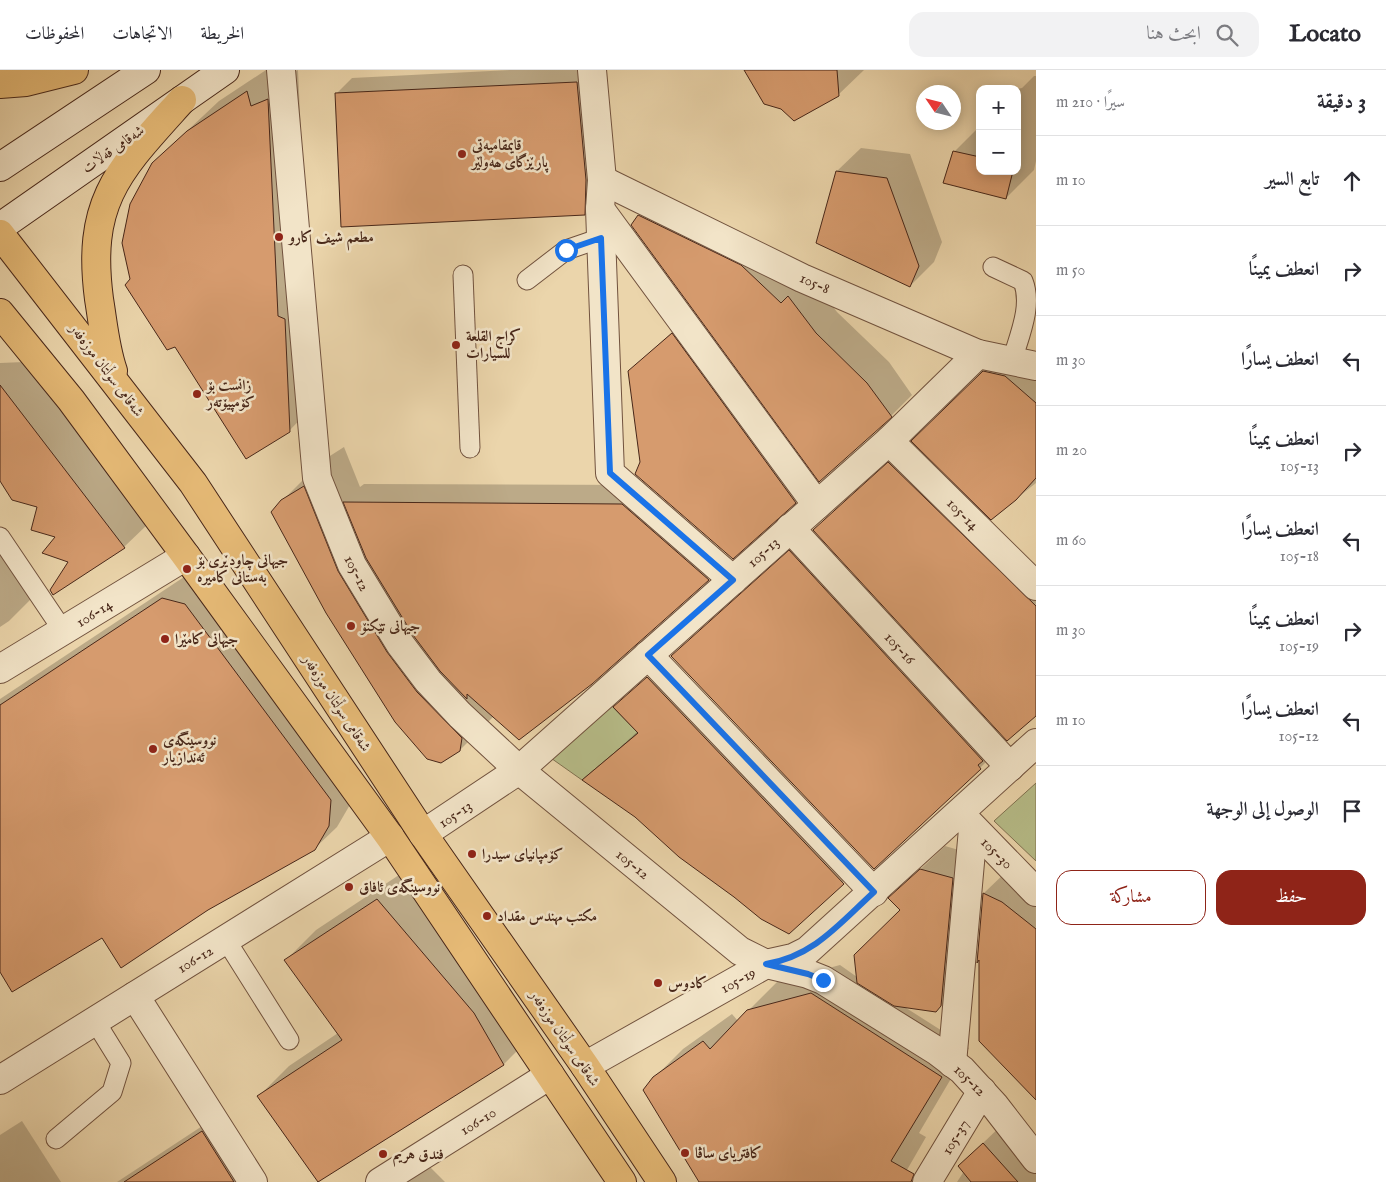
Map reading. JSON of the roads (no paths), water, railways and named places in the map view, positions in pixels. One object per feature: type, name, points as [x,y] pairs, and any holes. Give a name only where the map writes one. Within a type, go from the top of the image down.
[{"type":"main road","points":[[0,84],[26,82],[74,70]]},
{"type":"main road","points":[[119,386],[104,333],[95,268],[99,223],[109,194],[118,178],[139,148],[182,100]]},
{"type":"main road","name":"شەقامی سوڵتان موزەفەر","points":[[0,234],[193,483],[423,834],[585,1066],[662,1182]]},
{"type":"main road","points":[[0,313],[71,400],[390,837],[622,1182]]},
{"type":"main road","points":[[0,340],[29,350]]},
{"type":"street","points":[[0,167],[146,70]]},
{"type":"street","name":"شەقامی قەڵات","points":[[0,227],[225,70]]},
{"type":"street","name":"105-12","points":[[281,70],[317,478],[352,565],[400,644],[428,681],[460,715],[519,770],[740,951],[766,964],[808,974],[838,987],[952,1063],[982,1091],[1036,1159]]},
{"type":"street","points":[[592,70],[602,180],[600,209],[610,473],[733,580]]},
{"type":"street","name":"105-8","points":[[602,180],[802,278],[978,354],[1024,363]]},
{"type":"street","points":[[600,209],[817,505]]},
{"type":"street","name":"105-13","points":[[423,834],[519,770],[889,441],[978,354]]},
{"type":"street","name":"105-14","points":[[889,441],[1036,586]]},
{"type":"street","name":"105-16","points":[[790,528],[1010,767]]},
{"type":"street","name":"106-14","points":[[0,669],[64,632],[186,556]]},
{"type":"street","points":[[648,655],[874,892]]},
{"type":"street","name":"105-19","points":[[585,1066],[766,964],[794,958],[807,951],[874,892],[966,821],[1010,767],[1036,742]]},
{"type":"street","points":[[952,1063],[966,821]]},
{"type":"street","name":"105-30","points":[[966,821],[1036,892]]},
{"type":"street","name":"106-12","points":[[0,1080],[390,837]]},
{"type":"street","points":[[135,996],[253,1182]]},
{"type":"street","name":"106-10","points":[[380,1182],[550,1075]]},
{"type":"street","name":"105-37","points":[[927,1182],[982,1091]]},
{"type":"lane","points":[[527,280],[566,250],[601,238]]},
{"type":"lane","points":[[993,267],[1023,281],[1027,291],[1024,363]]},
{"type":"lane","points":[[463,275],[470,448]]},
{"type":"lane","points":[[0,537],[64,632]]},
{"type":"lane","points":[[226,940],[289,1040]]},
{"type":"lane","points":[[56,1139],[112,1092],[120,1073],[121,1063],[95,1021]]},
{"type":"place","name":"قایمقامیەتی پارێزگای ھەولێر","points":[[462,154]]},
{"type":"place","name":"مطعم شيف كارو","points":[[279,237]]},
{"type":"place","name":"كراج القلعة للسيارات","points":[[456,345]]},
{"type":"place","name":"زانست بۆ کۆمپیۆتەر","points":[[197,394]]},
{"type":"place","name":"جیهانی چاودێری بۆ به‌ستانی كامیره","points":[[187,569]]},
{"type":"place","name":"جیهانی تێکنۆ","points":[[351,626]]},
{"type":"place","name":"جیهانی کامێرا","points":[[165,639]]},
{"type":"place","name":"نووسینگەی ئەندازیار","points":[[153,749]]},
{"type":"place","name":"کۆمپانیای سیدرا","points":[[472,854]]},
{"type":"place","name":"نووسینگەی ئافاق","points":[[349,887]]},
{"type":"place","name":"مكتب مهندس مقداد","points":[[487,916]]},
{"type":"place","name":"کادوس","points":[[658,983]]},
{"type":"place","name":"کافتریای ساڤا","points":[[685,1153]]},
{"type":"place","name":"فندق هريم","points":[[383,1154]]}]
